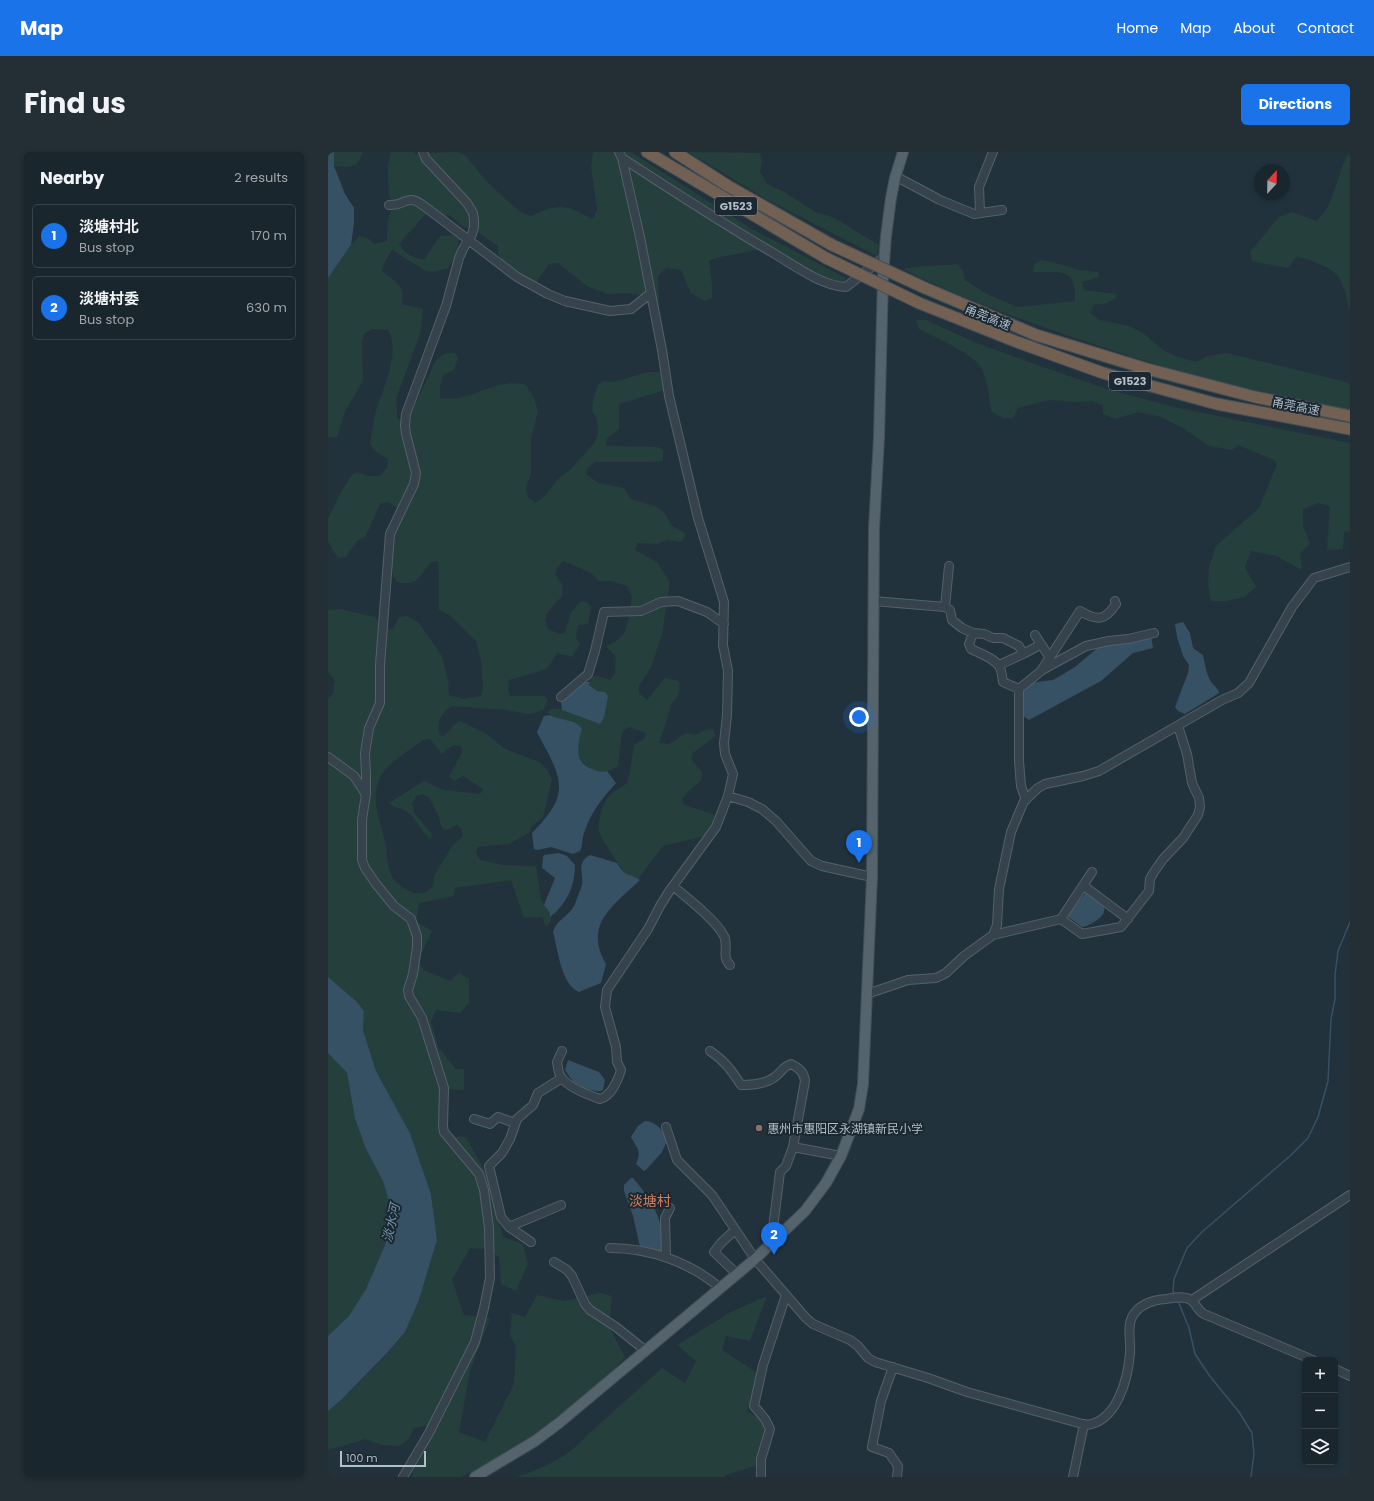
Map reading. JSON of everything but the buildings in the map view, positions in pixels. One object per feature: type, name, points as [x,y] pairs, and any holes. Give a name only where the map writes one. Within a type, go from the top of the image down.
[{"type":"highway","name":"甬莞高速","points":[[647,152],[826,258],[919,303],[1017,342],[1103,373],[1217,404],[1350,429]]},
{"type":"highway","name":"甬莞高速","points":[[675,152],[728,186],[832,245],[925,288],[1036,335],[1140,367],[1255,397],[1350,416]]},
{"type":"main road","points":[[475,1477],[535,1441],[608,1383],[755,1259],[798,1218],[816,1197],[831,1176],[841,1156],[854,1122],[862,1090],[872,877],[874,528],[879,438],[884,257],[889,208],[903,152]]},
{"type":"street","points":[[403,1477],[432,1427],[475,1342],[490,1278],[489,1228],[484,1190],[478,1174],[444,1132],[442,1126],[444,1088],[422,1018],[409,996],[408,990],[413,974],[417,936],[411,919],[394,906],[364,868],[362,860],[362,820],[366,794],[365,753],[368,728],[380,703],[380,665],[390,534],[414,484],[416,473],[406,434],[406,414],[446,306],[460,258],[474,226],[473,213],[467,203],[426,159],[423,152]]},
{"type":"street","points":[[980,214],[979,187],[992,152]]},
{"type":"street","points":[[620,155],[744,236],[808,274],[829,283],[846,288],[884,257]]},
{"type":"street","points":[[562,1051],[557,1062],[558,1071],[562,1078],[584,1093],[600,1099],[607,1095],[615,1085],[621,1070],[605,1007],[607,990],[648,929],[673,886],[716,827],[728,796],[733,774],[725,754],[724,743],[728,715],[728,671],[723,645],[724,602],[698,518],[669,396],[651,293],[620,155]]},
{"type":"street","points":[[896,176],[962,210],[974,214],[1002,210]]},
{"type":"street","points":[[389,205],[397,206],[410,200],[415,201],[469,239],[517,277],[548,294],[565,301],[610,311],[624,310],[637,306],[651,293]]},
{"type":"street","points":[[945,607],[948,566]]},
{"type":"street","points":[[993,936],[997,925],[999,889],[1011,832],[1026,800],[1038,788],[1045,784],[1099,771],[1243,690],[1249,683],[1292,607],[1314,578],[1350,567]]},
{"type":"street","points":[[561,697],[588,674],[604,612],[641,611],[661,602],[678,601],[707,612],[724,624]]},
{"type":"street","points":[[873,601],[945,607],[950,610],[952,620],[956,624],[973,633],[984,634],[993,638],[1003,638],[1019,646],[1022,654]]},
{"type":"street","points":[[1042,671],[1080,611],[1092,618],[1102,618],[1108,615],[1112,610],[1116,604],[1115,601]]},
{"type":"street","points":[[973,633],[969,644],[971,649],[999,665],[1003,682],[1019,689]]},
{"type":"street","points":[[1019,689],[1042,671],[1086,646],[1154,633]]},
{"type":"street","points":[[1035,635],[1040,645],[1050,658]]},
{"type":"street","points":[[999,665],[1040,645]]},
{"type":"street","points":[[1019,689],[1019,761],[1021,786],[1026,800]]},
{"type":"street","points":[[1061,919],[1082,934],[1121,927],[1149,891],[1150,879],[1154,872],[1163,859],[1182,838],[1198,815],[1200,807],[1199,798],[1192,783],[1187,754],[1178,726]]},
{"type":"street","points":[[328,756],[354,776],[366,794]]},
{"type":"street","points":[[728,796],[748,802],[762,809],[776,821],[811,860],[822,866],[872,877]]},
{"type":"street","points":[[867,994],[908,980],[936,978],[946,973],[964,956],[993,936],[1061,919],[1092,872]]},
{"type":"street","points":[[673,886],[692,901],[720,930],[725,937],[725,953],[727,962],[730,965]]},
{"type":"street","points":[[1084,886],[1128,919]]},
{"type":"street","points":[[710,1051],[731,1069],[741,1085],[766,1082],[775,1077],[791,1064],[799,1068],[805,1075],[793,1147],[786,1166],[780,1172],[770,1244]]},
{"type":"street","points":[[531,1242],[509,1227],[501,1217],[489,1166],[502,1153],[510,1139],[520,1115],[533,1105],[538,1093],[562,1078]]},
{"type":"street","points":[[474,1119],[490,1124],[498,1116],[516,1123]]},
{"type":"street","points":[[666,1127],[677,1160],[712,1195],[755,1259],[786,1295],[813,1324],[852,1341],[870,1359],[967,1392],[1084,1424],[1099,1422],[1114,1408],[1122,1389],[1130,1358],[1131,1319],[1142,1305],[1160,1299],[1181,1298],[1192,1300],[1203,1314],[1306,1357]]},
{"type":"street","points":[[793,1147],[841,1156]]},
{"type":"street","points":[[1192,1300],[1350,1195]]},
{"type":"street","points":[[509,1227],[561,1205]]},
{"type":"street","points":[[666,1257],[665,1218],[670,1208]]},
{"type":"street","points":[[735,1230],[714,1252],[737,1274]]},
{"type":"street","points":[[610,1248],[630,1248],[666,1257],[698,1272],[720,1288]]},
{"type":"street","points":[[554,1262],[567,1270],[572,1276],[585,1304],[590,1310],[616,1327],[646,1351]]},
{"type":"street","points":[[761,1477],[761,1459],[770,1429],[765,1419],[754,1406],[763,1365],[786,1295]]},
{"type":"street","points":[[893,1367],[881,1401],[872,1447],[889,1453],[898,1466],[897,1477]]},
{"type":"street","points":[[1338,1370],[1350,1376]]},
{"type":"street","points":[[1073,1477],[1084,1424]]},
{"type":"green space","points":[[334,152],[363,152],[357,164],[348,167],[334,166]]},
{"type":"green space","points":[[391,152],[413,152],[419,155],[428,153],[456,152],[465,155],[487,182],[520,212],[531,216],[556,207],[563,207],[569,208],[593,219],[597,209],[591,167],[593,152],[631,152],[752,229],[846,278],[843,284],[822,277],[789,257],[763,247],[709,261],[712,298],[705,301],[691,293],[681,270],[666,268],[658,276],[660,328],[651,320],[649,303],[645,296],[627,293],[607,294],[587,286],[558,263],[549,264],[535,284],[502,261],[498,254],[498,246],[476,231],[464,227],[449,215],[444,216],[429,212],[399,244],[410,255],[424,260],[440,236],[452,235],[459,239],[456,255],[448,268],[433,272],[426,271],[392,250],[384,263],[382,271],[395,281],[401,288],[403,298],[402,304],[423,309],[421,331],[396,399],[397,418],[401,421],[408,420],[435,362],[439,357],[446,354],[455,353],[458,358],[454,370],[443,375],[440,387],[440,398],[451,399],[462,397],[504,384],[515,383],[526,385],[534,398],[538,411],[531,439],[531,473],[526,489],[528,497],[535,503],[546,495],[557,480],[570,470],[595,442],[598,433],[597,419],[592,411],[593,400],[598,385],[603,381],[618,381],[648,372],[663,374],[665,390],[619,404],[619,429],[607,438],[606,446],[657,447],[663,450],[663,461],[595,462],[588,467],[586,474],[598,483],[624,488],[631,499],[657,507],[665,514],[672,526],[685,533],[685,537],[680,542],[667,540],[657,544],[638,543],[635,550],[657,562],[670,582],[662,635],[651,667],[639,686],[639,693],[647,700],[665,678],[679,681],[680,688],[678,696],[672,703],[659,743],[669,744],[686,733],[695,735],[705,730],[713,729],[715,736],[693,753],[691,759],[702,772],[701,781],[682,799],[683,804],[712,814],[722,822],[713,834],[663,846],[638,879],[628,875],[622,869],[603,840],[599,832],[599,827],[604,805],[612,793],[626,784],[630,773],[634,745],[644,739],[646,733],[629,727],[622,732],[618,766],[604,772],[594,771],[586,766],[580,759],[578,745],[582,728],[574,722],[554,717],[547,712],[558,708],[600,723],[604,718],[605,692],[597,691],[589,685],[591,677],[598,676],[610,680],[615,673],[616,657],[606,646],[615,642],[625,632],[632,597],[627,586],[612,581],[599,581],[591,573],[563,561],[555,574],[563,586],[562,596],[548,612],[545,620],[548,629],[559,634],[565,633],[571,612],[580,602],[586,601],[591,607],[588,624],[578,625],[576,638],[580,644],[572,657],[557,653],[547,669],[509,680],[508,689],[510,696],[544,696],[548,700],[543,710],[529,714],[505,710],[451,706],[441,716],[438,727],[441,737],[460,721],[485,733],[505,749],[539,762],[548,770],[552,780],[543,817],[532,826],[530,832],[509,844],[478,847],[476,853],[480,860],[502,865],[536,866],[541,900],[550,913],[551,922],[545,927],[543,917],[524,918],[511,880],[455,888],[454,896],[419,903],[416,922],[432,931],[418,961],[424,970],[450,981],[459,973],[469,979],[469,1003],[460,1013],[436,1010],[431,1022],[438,1047],[456,1069],[464,1069],[464,1090],[448,1089],[444,1123],[453,1137],[466,1137],[487,1175],[503,1237],[523,1244],[528,1264],[516,1291],[501,1284],[499,1257],[486,1249],[470,1248],[452,1280],[464,1315],[490,1318],[470,1371],[459,1432],[485,1442],[514,1384],[516,1346],[510,1336],[512,1313],[525,1317],[537,1295],[564,1301],[600,1293],[612,1296],[609,1327],[625,1357],[601,1383],[567,1411],[508,1452],[461,1477],[412,1477],[418,1455],[433,1429],[424,1426],[414,1428],[408,1440],[399,1446],[381,1445],[365,1439],[328,1449],[328,1411],[388,1353],[405,1332],[419,1300],[437,1240],[431,1194],[410,1133],[376,1071],[363,1030],[364,1011],[356,1001],[328,977],[328,699],[333,693],[335,681],[328,672],[328,610],[340,609],[375,617],[383,628],[392,630],[399,617],[407,616],[419,623],[442,656],[448,680],[449,695],[463,699],[481,696],[483,688],[481,660],[476,641],[451,616],[439,610],[438,561],[431,562],[421,576],[414,582],[397,582],[393,576],[390,551],[399,523],[399,509],[388,502],[380,504],[366,536],[357,541],[346,557],[338,558],[328,541],[328,519],[341,492],[352,475],[357,472],[368,476],[380,476],[387,468],[388,459],[375,451],[370,444],[375,415],[390,370],[392,359],[392,339],[388,330],[372,329],[364,334],[362,342],[363,381],[345,411],[337,437],[328,438],[328,278],[359,236],[369,239],[374,244],[387,241],[388,219],[392,208],[392,202],[389,196],[388,165]],"holes":[[[430,739],[442,754],[454,745],[461,746],[462,753],[449,776],[454,781],[463,776],[483,789],[480,794],[443,790],[424,781],[389,803],[410,814],[424,833],[431,839],[432,834],[415,814],[412,804],[416,796],[422,794],[429,797],[438,815],[442,828],[447,830],[457,825],[461,828],[463,836],[452,846],[434,876],[433,886],[425,893],[413,893],[397,883],[390,872],[385,841],[377,810],[377,786],[383,772],[399,757],[423,740]]]},
{"type":"green space","points":[[688,152],[760,153],[762,161],[760,172],[767,184],[784,192],[817,213],[827,215],[840,221],[879,245],[877,256],[766,199]]},
{"type":"green space","points":[[1350,152],[1349,309],[1346,295],[1338,276],[1326,267],[1297,256],[1288,268],[1252,261],[1250,252],[1279,217],[1292,212],[1316,221],[1321,216],[1329,204],[1343,166]]},
{"type":"green space","points":[[1042,260],[1078,270],[1098,272],[1099,277],[1082,282],[1084,290],[1116,294],[1116,298],[1107,303],[1094,305],[1090,313],[1100,320],[1129,326],[1143,333],[1163,350],[1178,357],[1196,362],[1208,356],[1227,353],[1342,381],[1350,384],[1350,411],[1263,396],[1186,374],[1065,335],[983,305],[903,269],[957,264],[963,271],[965,280],[985,293],[1017,307],[1075,301],[1075,290],[1070,277],[1059,272],[1033,272],[1034,264]]},
{"type":"green space","points":[[916,320],[926,320],[974,342],[1110,390],[1174,407],[1350,443],[1350,531],[1344,532],[1343,549],[1327,550],[1330,506],[1318,503],[1303,509],[1303,526],[1310,543],[1300,554],[1302,570],[1276,556],[1251,551],[1245,567],[1256,587],[1244,597],[1227,601],[1211,601],[1208,584],[1209,567],[1216,546],[1259,508],[1277,464],[1274,460],[1238,445],[1232,450],[1209,446],[1183,428],[1161,417],[1138,412],[1115,419],[1103,414],[1103,406],[1092,401],[1080,402],[1048,400],[1018,408],[1013,418],[1003,418],[991,411],[986,381],[983,371],[979,365],[955,347],[919,329]]},
{"type":"green space","points":[[328,1053],[347,1073],[355,1119],[366,1149],[383,1181],[392,1212],[385,1245],[366,1289],[349,1316],[328,1336]]},
{"type":"green space","points":[[767,1296],[750,1341],[726,1336],[722,1350],[759,1374],[747,1411],[765,1422],[766,1463],[726,1475],[725,1477],[517,1477],[546,1466],[572,1450],[662,1368],[685,1383],[696,1361],[677,1345],[731,1312]]},
{"type":"water","points":[[328,152],[334,152],[334,166],[345,194],[354,208],[354,223],[351,245],[328,278]]},
{"type":"water","points":[[1183,622],[1190,633],[1193,648],[1203,655],[1211,682],[1218,689],[1219,693],[1185,714],[1178,711],[1175,707],[1188,673],[1189,665],[1183,656],[1177,637],[1175,624]]},
{"type":"water","points":[[1151,636],[1153,648],[1133,653],[1101,681],[1029,720],[1022,715],[1021,695],[1024,688],[1029,683],[1053,680],[1075,667],[1101,645]]},
{"type":"water","points":[[586,682],[590,682],[589,685],[597,691],[605,692],[608,696],[604,718],[600,724],[562,710],[561,702]]},
{"type":"water","points":[[550,715],[574,722],[582,728],[578,752],[582,762],[586,766],[601,772],[607,771],[616,783],[601,800],[593,813],[584,833],[580,851],[573,854],[551,847],[538,850],[534,849],[532,833],[552,809],[557,799],[559,789],[556,770],[537,732],[544,716]]},
{"type":"water","points":[[559,853],[567,856],[575,865],[575,873],[569,894],[561,906],[550,917],[550,913],[544,905],[555,878],[542,868],[543,857],[544,855]]},
{"type":"water","points":[[590,855],[617,863],[622,871],[640,880],[611,907],[604,917],[600,927],[598,938],[600,950],[606,964],[601,983],[579,992],[568,982],[564,974],[553,932],[557,924],[574,906],[582,884],[581,866],[585,859]]},
{"type":"water","points":[[1086,892],[1105,904],[1104,912],[1099,918],[1082,927],[1067,916]]},
{"type":"water","name":"淡水河","points":[[328,977],[356,1001],[364,1011],[363,1030],[376,1071],[410,1133],[431,1194],[437,1240],[419,1300],[405,1332],[388,1352],[340,1401],[328,1411],[328,1336],[349,1316],[366,1289],[385,1245],[392,1212],[383,1181],[366,1149],[355,1119],[347,1073],[328,1053]]},
{"type":"water","points":[[568,1060],[599,1072],[605,1080],[603,1090],[593,1091],[575,1083],[565,1070]]},
{"type":"water","points":[[645,1121],[649,1121],[659,1127],[667,1141],[662,1152],[644,1171],[636,1164],[639,1152],[631,1137],[638,1126]]},
{"type":"water","points":[[631,1178],[633,1178],[646,1195],[657,1214],[662,1233],[660,1252],[640,1247],[633,1216],[624,1191],[624,1185]]},
{"type":"waterway","points":[[1175,1295],[1173,1291],[1174,1279],[1187,1248],[1202,1232],[1290,1156],[1308,1138],[1318,1117],[1328,1081],[1331,1019],[1335,999],[1335,975],[1338,951],[1350,922]]},
{"type":"waterway","points":[[1178,1301],[1189,1328],[1195,1354],[1209,1375],[1239,1412],[1252,1433],[1254,1454],[1251,1477]]},
{"type":"place","name":"淡塘村北","points":[[859,863]]},
{"type":"place","name":"惠州市惠阳区永湖镇新民小学","points":[[759,1128]]},
{"type":"place","name":"淡塘村委","points":[[774,1255]]},
{"type":"district","name":"淡塘村","points":[[650,1201]]}]
